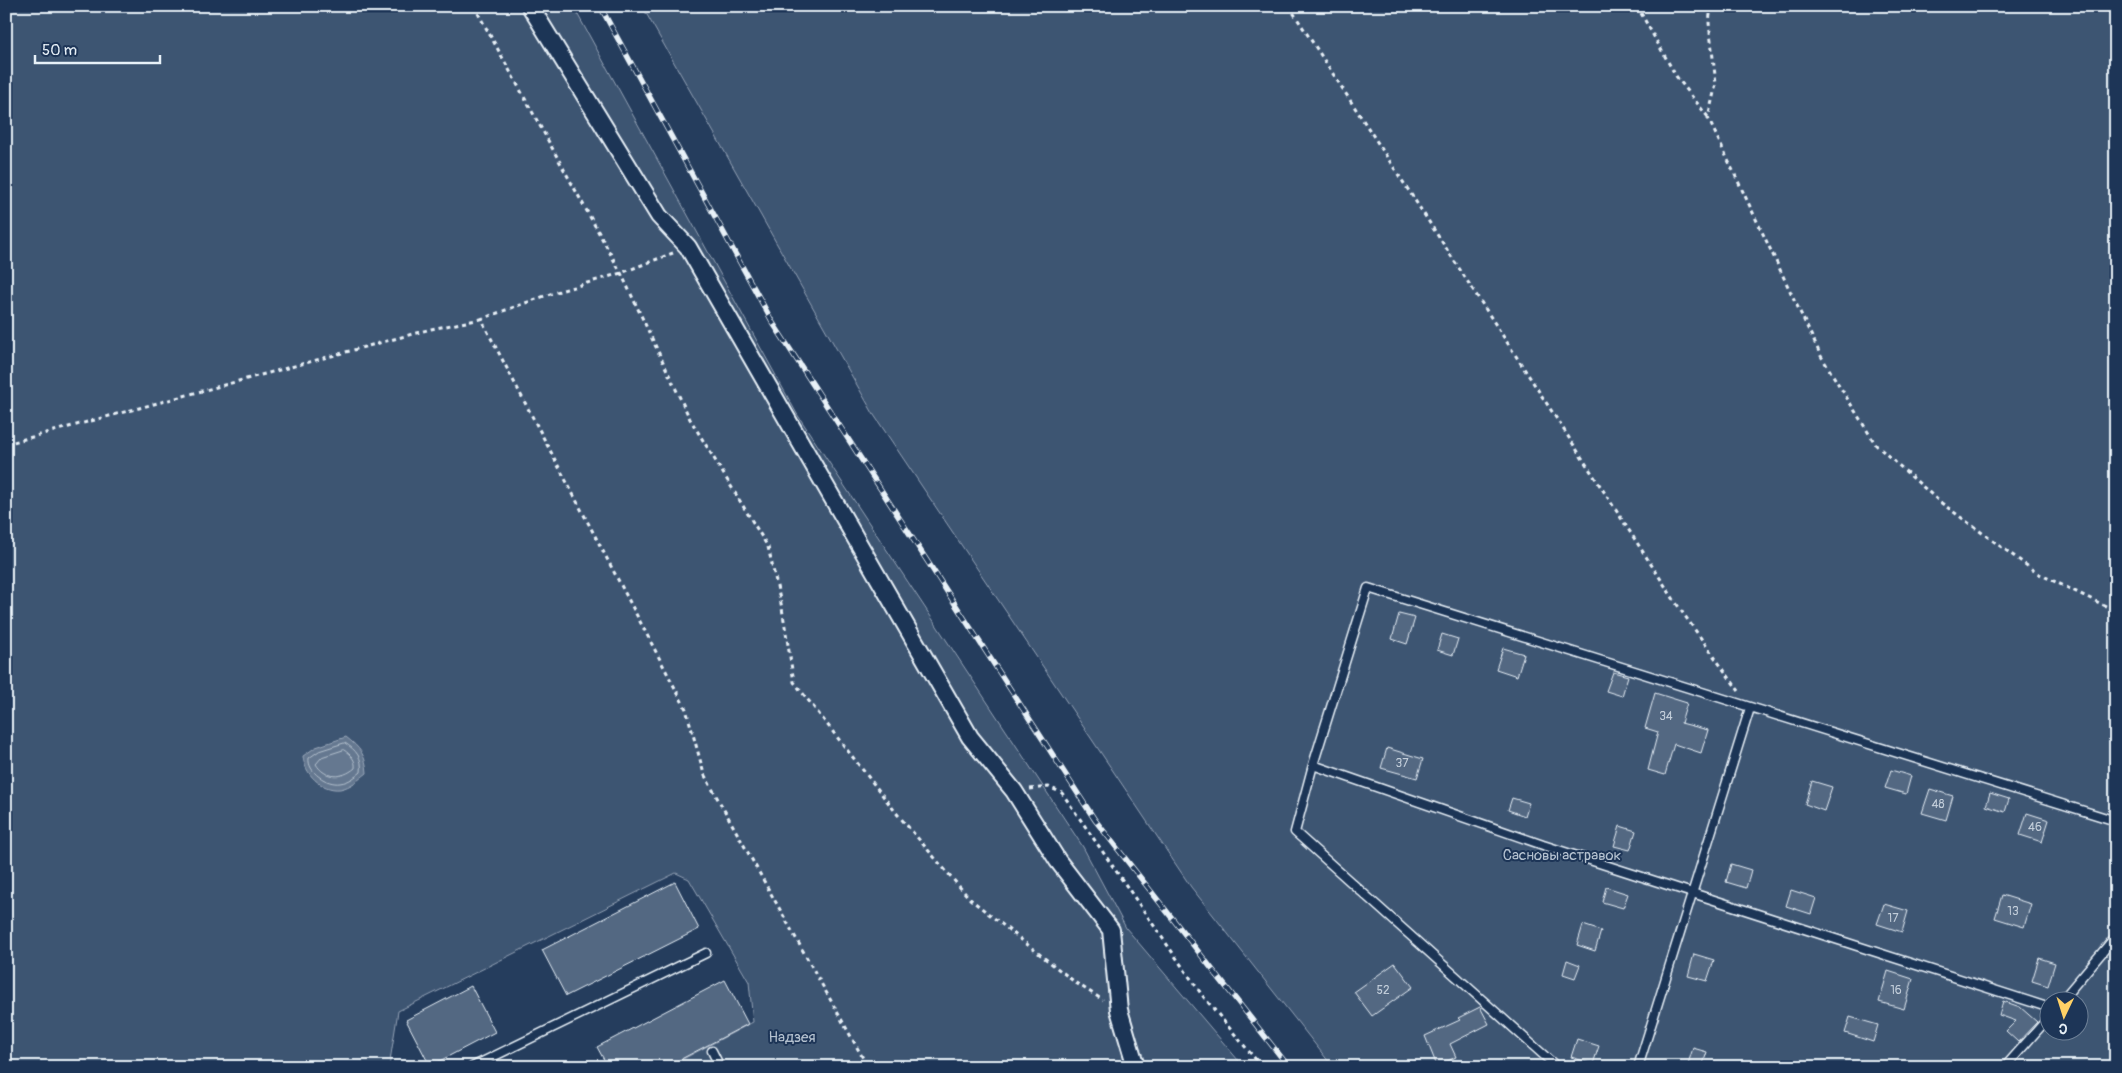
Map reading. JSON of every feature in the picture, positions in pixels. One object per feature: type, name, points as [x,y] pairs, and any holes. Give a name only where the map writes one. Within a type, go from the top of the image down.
[{"type":"street","points":[[530,6],[659,216],[688,246],[970,737],[1014,791],[1058,861],[1111,930],[1119,1010],[1136,1067]]},
{"type":"lane","points":[[1557,1067],[1295,832],[1313,765],[1368,588],[2116,820]]},
{"type":"lane","points":[[1639,1066],[1750,708]]},
{"type":"lane","points":[[1313,765],[1543,845],[2040,1005]]},
{"type":"lane","points":[[2070,990],[2116,936]]},
{"type":"lane","points":[[472,1067],[706,952]]},
{"type":"lane","points":[[2005,1067],[2040,1027]]},
{"type":"lane","points":[[712,1050],[720,1067]]},
{"type":"path","points":[[474,6],[621,274],[690,419],[768,547],[782,608],[794,682],[898,815],[970,899],[1076,983],[1119,1010]]},
{"type":"path","points":[[1289,6],[1680,609],[1750,708]]},
{"type":"path","points":[[1637,6],[1676,76],[1708,118],[1821,356],[1876,445],[1940,502],[2037,573],[2116,611]]},
{"type":"path","points":[[1708,118],[1716,84],[1709,23],[1711,6]]},
{"type":"path","points":[[6,444],[430,330],[481,319],[553,293],[621,274],[688,246]]},
{"type":"path","points":[[481,319],[686,709],[704,774],[868,1067]]},
{"type":"path","points":[[1014,791],[1049,787],[1062,793],[1202,995],[1262,1067]]},
{"type":"green space","name":"Надзея","points":[[6,6],[573,6],[797,414],[1083,847],[1126,928],[1244,1067],[1203,1067],[1201,1063],[1202,1067],[668,1067],[753,1022],[749,982],[689,879],[676,873],[398,1011],[389,1067],[6,1067]]},
{"type":"green space","name":"Сасновы астравок","points":[[642,6],[2116,6],[2116,1062],[2113,1067],[1333,1067],[1191,887],[874,415]]},
{"type":"water","points":[[346,737],[361,752],[367,773],[348,787],[333,789],[326,787],[315,780],[310,774],[303,756],[316,747]]},
{"type":"building","points":[[1399,614],[1415,618],[1407,644],[1392,639]]},
{"type":"building","points":[[1442,634],[1458,639],[1453,655],[1437,650]]},
{"type":"building","points":[[1503,648],[1524,654],[1517,676],[1496,669]]},
{"type":"building","points":[[1613,672],[1628,676],[1622,696],[1606,691]]},
{"type":"building","points":[[1655,693],[1687,703],[1681,723],[1708,730],[1701,753],[1674,744],[1665,775],[1648,770],[1658,732],[1645,728]]},
{"type":"building","points":[[1387,748],[1423,759],[1417,778],[1381,768]]},
{"type":"building","points":[[1891,770],[1911,776],[1906,794],[1885,788]]},
{"type":"building","points":[[1812,781],[1832,787],[1824,811],[1805,804]]},
{"type":"building","points":[[1930,789],[1953,796],[1946,820],[1922,813]]},
{"type":"building","points":[[1990,793],[2009,799],[2005,812],[1986,806]]},
{"type":"building","points":[[1512,798],[1529,803],[1525,816],[1508,810]]},
{"type":"building","points":[[2027,813],[2049,820],[2042,842],[2020,835]]},
{"type":"building","points":[[1620,826],[1636,831],[1630,850],[1614,846]]},
{"type":"building","points":[[1731,864],[1751,870],[1746,888],[1726,882]]},
{"type":"building","points":[[675,882],[699,929],[566,996],[542,950]]},
{"type":"building","points":[[1606,887],[1628,894],[1623,908],[1602,902]]},
{"type":"building","points":[[1791,890],[1816,898],[1811,914],[1786,906]]},
{"type":"building","points":[[2002,895],[2031,904],[2024,927],[1995,918]]},
{"type":"building","points":[[1884,904],[1908,911],[1902,932],[1877,924]]},
{"type":"building","points":[[1583,925],[1601,931],[1595,951],[1577,945]]},
{"type":"building","points":[[1694,954],[1714,960],[1707,981],[1688,976]]},
{"type":"building","points":[[2039,958],[2055,963],[2048,986],[2032,981]]},
{"type":"building","points":[[1567,960],[1580,965],[1575,978],[1563,974]]},
{"type":"building","points":[[1395,963],[1413,987],[1372,1016],[1354,992]]},
{"type":"building","points":[[1888,971],[1913,979],[1904,1009],[1879,1002]]},
{"type":"building","points":[[725,980],[748,1024],[666,1067],[608,1067],[597,1047]]},
{"type":"building","points":[[471,986],[495,1032],[430,1066],[406,1020]]},
{"type":"building","points":[[2003,1001],[2020,1007],[2037,1022],[2018,1042],[2006,1031],[2016,1021],[1999,1015]]},
{"type":"building","points":[[1480,1007],[1489,1024],[1450,1044],[1456,1057],[1437,1066],[1425,1036],[1460,1020],[1458,1018]]},
{"type":"building","points":[[1850,1017],[1878,1025],[1873,1042],[1845,1033]]},
{"type":"building","points":[[1577,1039],[1599,1046],[1593,1064],[1571,1057]]},
{"type":"building","points":[[1693,1048],[1707,1052],[1702,1067],[1687,1067]]},
{"type":"railway","points":[[600,6],[773,323],[1095,820],[1289,1067]]}]
